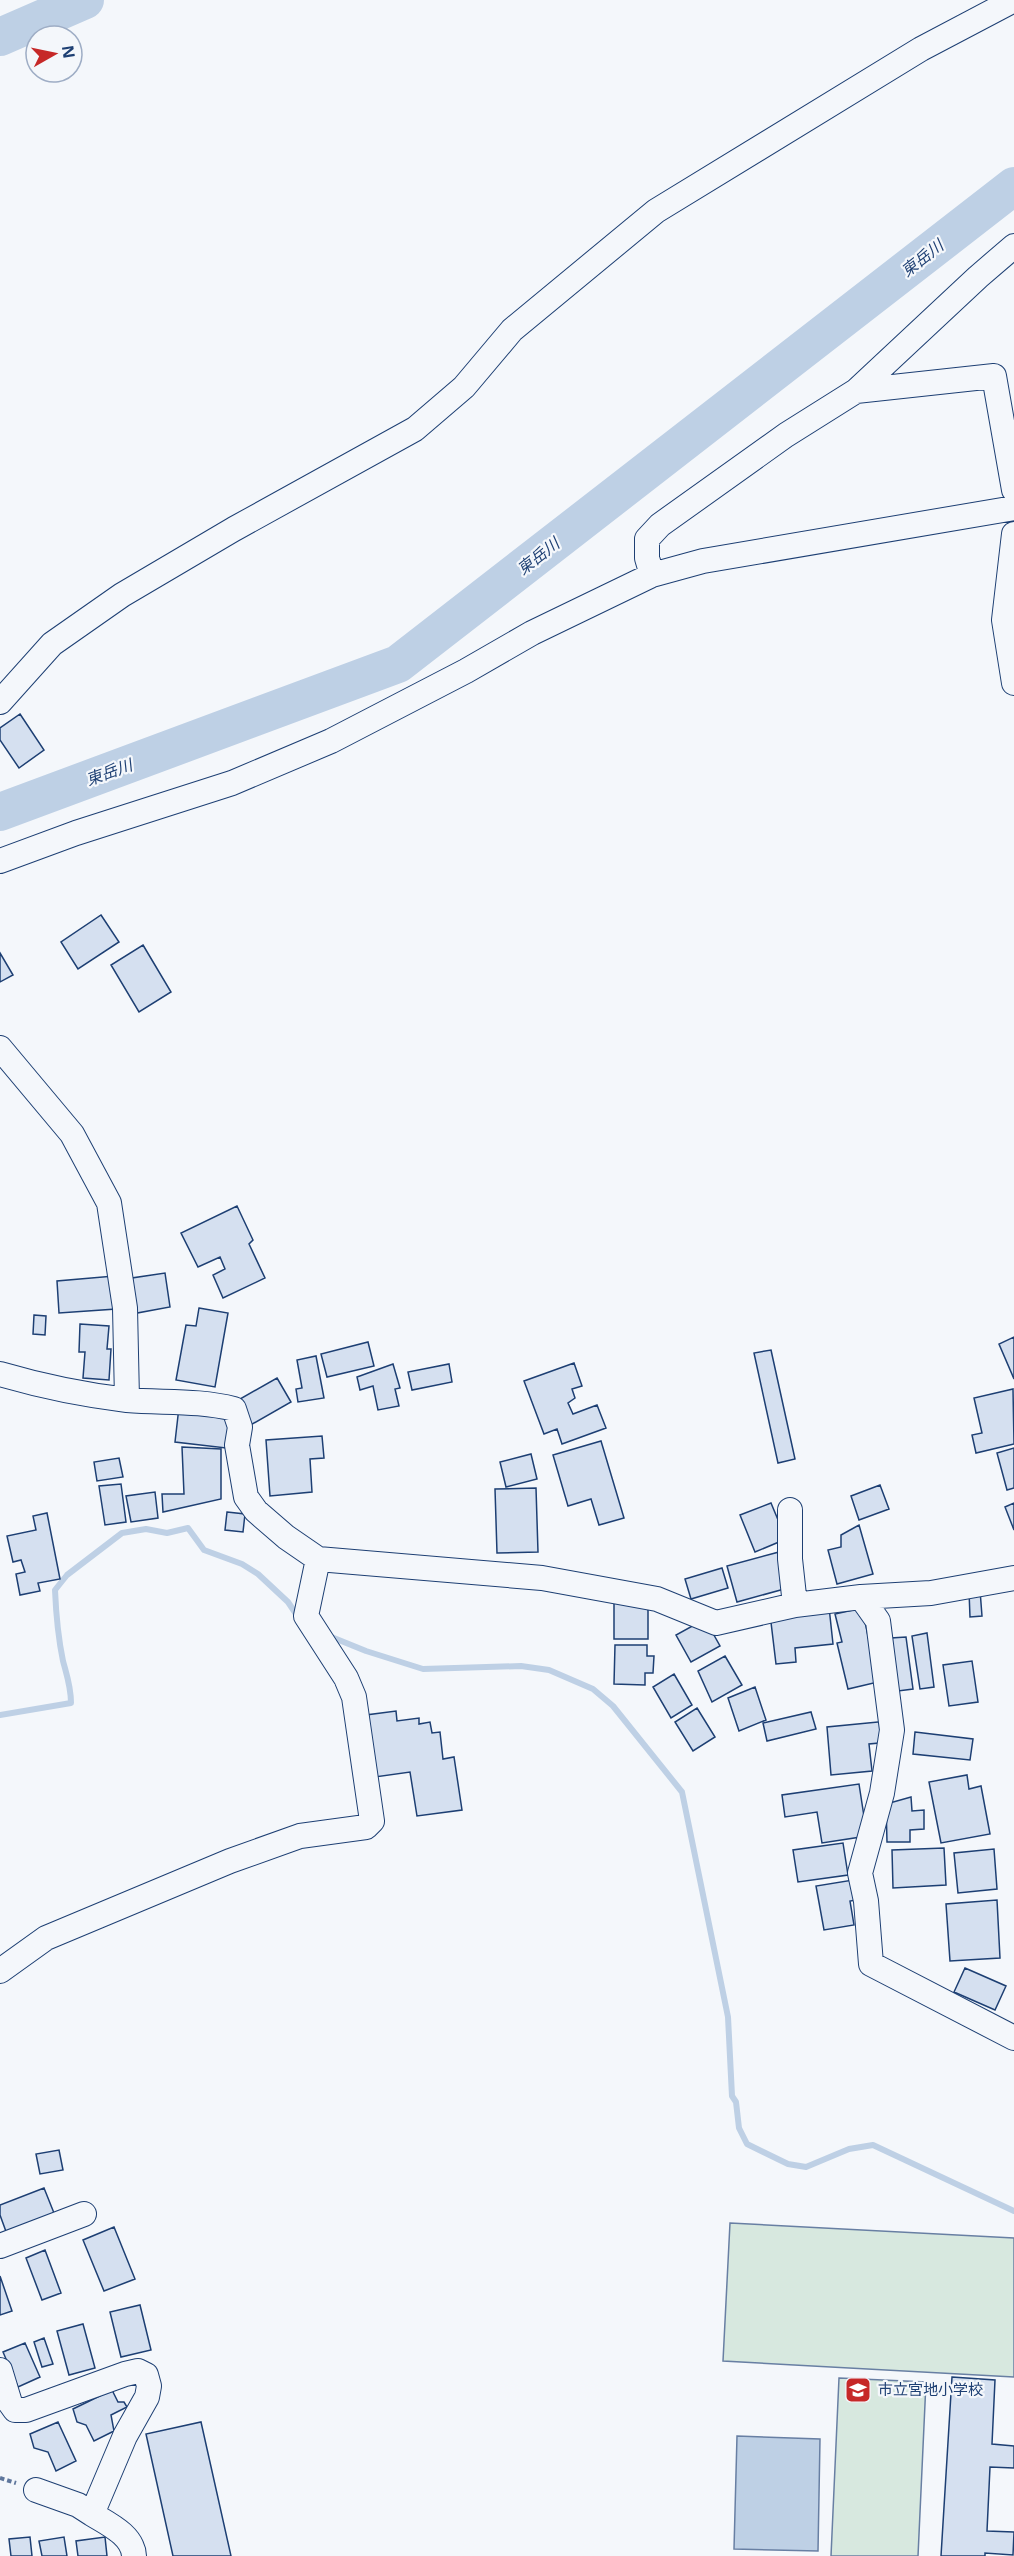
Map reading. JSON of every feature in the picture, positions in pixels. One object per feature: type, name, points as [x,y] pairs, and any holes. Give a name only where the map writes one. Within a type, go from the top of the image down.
[{"type":"street","points":[[0,702],[52,644],[122,595],[234,529],[415,429],[464,387],[512,330],[656,211],[921,49],[1014,0]]},
{"type":"street","points":[[652,575],[647,558],[647,538],[660,525],[786,435],[856,391],[1014,246]]},
{"type":"street","points":[[856,391],[1004,375],[1014,490]]},
{"type":"street","points":[[0,861],[76,833],[232,783],[331,741],[466,671],[532,633],[652,575],[703,561],[1014,508]]},
{"type":"street","points":[[1014,534],[1004,620],[1014,683]]},
{"type":"street","points":[[0,1048],[72,1134],[109,1203],[125,1308],[127,1400]]},
{"type":"street","points":[[0,1374],[30,1383],[127,1400],[213,1404],[234,1409],[240,1426],[237,1445],[246,1497],[256,1511],[286,1537],[318,1559],[542,1578],[657,1599],[716,1623],[795,1605],[861,1597],[931,1593],[1014,1578]]},
{"type":"street","points":[[790,1510],[790,1559],[795,1605]]},
{"type":"street","points":[[0,1971],[45,1938],[230,1860],[300,1836],[366,1827],[372,1821],[354,1697],[346,1678],[306,1616],[318,1559]]},
{"type":"street","points":[[861,1597],[878,1621],[892,1730],[882,1793],[860,1874],[866,1901],[871,1964],[1014,2037]]},
{"type":"street","points":[[0,2246],[84,2214]]},
{"type":"street","points":[[0,2370],[10,2403],[15,2410],[26,2410],[125,2374],[138,2371],[146,2375],[147,2397],[125,2436],[92,2514]]},
{"type":"street","points":[[36,2490],[78,2505],[122,2533],[134,2550],[134,2556]]},
{"type":"shaded area","points":[[730,2223],[1014,2238],[1014,2377],[723,2361]]},
{"type":"shaded area","points":[[839,2378],[926,2382],[918,2556],[831,2556]]},
{"type":"water","points":[[737,2436],[820,2439],[818,2551],[734,2549]]},
{"type":"building","points":[[20,714],[44,750],[19,768],[0,740],[0,728]]},
{"type":"building","points":[[101,915],[119,942],[78,969],[61,942]]},
{"type":"building","points":[[143,945],[171,992],[139,1012],[111,965]]},
{"type":"building","points":[[0,953],[13,975],[0,982]]},
{"type":"building","points":[[237,1206],[253,1240],[249,1244],[265,1278],[223,1298],[213,1275],[225,1269],[220,1257],[198,1267],[181,1233]]},
{"type":"building","points":[[165,1273],[170,1307],[137,1313],[132,1278]]},
{"type":"building","points":[[114,1276],[116,1309],[59,1313],[57,1281]]},
{"type":"building","points":[[199,1308],[228,1313],[215,1387],[176,1380],[186,1325],[196,1326]]},
{"type":"building","points":[[34,1315],[46,1316],[45,1335],[33,1334]]},
{"type":"building","points":[[80,1324],[109,1326],[107,1349],[111,1349],[109,1380],[83,1378],[85,1352],[79,1352]]},
{"type":"building","points":[[1014,1337],[1014,1379],[999,1344]]},
{"type":"building","points":[[368,1342],[374,1366],[327,1377],[321,1354]]},
{"type":"building","points":[[771,1350],[795,1459],[778,1463],[754,1353]]},
{"type":"building","points":[[316,1356],[324,1398],[298,1402],[296,1389],[302,1388],[297,1360]]},
{"type":"building","points":[[574,1363],[582,1386],[572,1389],[575,1398],[568,1403],[573,1414],[597,1405],[606,1428],[562,1444],[557,1429],[544,1434],[524,1381]]},
{"type":"building","points":[[393,1364],[400,1388],[395,1389],[399,1406],[378,1410],[373,1386],[360,1390],[357,1377]]},
{"type":"building","points":[[449,1364],[452,1382],[412,1390],[408,1372]]},
{"type":"building","points":[[277,1378],[291,1402],[247,1427],[233,1403]]},
{"type":"building","points":[[1013,1389],[1014,1444],[976,1453],[972,1435],[982,1433],[974,1398]]},
{"type":"building","points":[[179,1407],[231,1414],[226,1448],[175,1442]]},
{"type":"building","points":[[322,1436],[324,1458],[310,1459],[312,1492],[270,1496],[266,1440]]},
{"type":"building","points":[[601,1441],[624,1518],[599,1525],[591,1499],[568,1506],[553,1455]]},
{"type":"building","points":[[182,1447],[221,1449],[221,1499],[163,1512],[162,1494],[184,1494]]},
{"type":"building","points":[[1014,1448],[1014,1488],[1007,1490],[997,1453]]},
{"type":"building","points":[[531,1454],[537,1479],[506,1487],[500,1462]]},
{"type":"building","points":[[119,1458],[123,1477],[97,1481],[94,1462]]},
{"type":"building","points":[[121,1484],[126,1522],[105,1525],[99,1486]]},
{"type":"building","points":[[880,1485],[889,1509],[859,1520],[851,1496]]},
{"type":"building","points":[[536,1488],[538,1552],[497,1553],[495,1489]]},
{"type":"building","points":[[155,1492],[158,1518],[131,1522],[126,1496]]},
{"type":"building","points":[[771,1503],[786,1539],[755,1552],[740,1515]]},
{"type":"building","points":[[1014,1503],[1014,1530],[1005,1507]]},
{"type":"building","points":[[227,1512],[245,1514],[243,1532],[225,1530]]},
{"type":"building","points":[[47,1513],[60,1579],[38,1583],[40,1591],[20,1595],[16,1574],[25,1572],[21,1560],[13,1562],[7,1536],[36,1530],[33,1516]]},
{"type":"building","points":[[859,1525],[873,1574],[837,1584],[828,1550],[841,1547],[841,1535]]},
{"type":"building","points":[[779,1552],[788,1588],[737,1602],[727,1566]]},
{"type":"building","points":[[722,1568],[728,1588],[691,1599],[685,1579]]},
{"type":"building","points":[[980,1590],[982,1616],[970,1617],[969,1591]]},
{"type":"building","points":[[648,1602],[648,1639],[614,1639],[614,1603]]},
{"type":"building","points":[[829,1607],[833,1644],[795,1648],[796,1662],[776,1664],[770,1614]]},
{"type":"building","points":[[862,1608],[878,1682],[848,1689],[837,1643],[842,1642],[835,1614]]},
{"type":"building","points":[[705,1619],[720,1646],[691,1662],[676,1635]]},
{"type":"building","points":[[927,1633],[934,1687],[920,1689],[912,1636]]},
{"type":"building","points":[[906,1637],[913,1689],[898,1691],[891,1638]]},
{"type":"building","points":[[615,1645],[647,1645],[647,1656],[654,1656],[653,1673],[645,1673],[645,1685],[614,1684]]},
{"type":"building","points":[[725,1656],[742,1685],[712,1702],[698,1671]]},
{"type":"building","points":[[972,1661],[978,1702],[949,1706],[943,1665]]},
{"type":"building","points":[[674,1674],[692,1705],[671,1718],[653,1687]]},
{"type":"building","points":[[755,1687],[766,1720],[739,1731],[728,1698]]},
{"type":"building","points":[[697,1708],[715,1737],[693,1751],[675,1722]]},
{"type":"building","points":[[396,1711],[397,1721],[419,1718],[419,1724],[430,1722],[432,1733],[440,1732],[443,1759],[454,1757],[462,1810],[417,1816],[410,1772],[375,1777],[366,1715]]},
{"type":"building","points":[[811,1712],[816,1729],[767,1741],[763,1723]]},
{"type":"building","points":[[888,1721],[890,1742],[869,1744],[872,1771],[831,1775],[827,1727]]},
{"type":"building","points":[[915,1732],[973,1739],[970,1760],[913,1754]]},
{"type":"building","points":[[967,1775],[969,1789],[981,1786],[990,1834],[941,1843],[929,1782]]},
{"type":"building","points":[[859,1784],[867,1836],[822,1843],[817,1812],[785,1817],[782,1795]]},
{"type":"building","points":[[911,1797],[912,1811],[924,1810],[924,1829],[910,1830],[910,1842],[887,1842],[886,1804]]},
{"type":"building","points":[[843,1843],[848,1875],[798,1882],[793,1850]]},
{"type":"building","points":[[944,1848],[946,1885],[893,1888],[892,1850]]},
{"type":"building","points":[[994,1849],[997,1889],[958,1893],[954,1853]]},
{"type":"building","points":[[859,1879],[862,1899],[850,1901],[854,1925],[824,1930],[816,1886]]},
{"type":"building","points":[[997,1900],[1000,1958],[950,1961],[946,1904]]},
{"type":"building","points":[[965,1968],[1006,1986],[995,2010],[954,1992]]},
{"type":"building","points":[[59,2150],[63,2170],[40,2174],[36,2154]]},
{"type":"building","points":[[44,2188],[56,2218],[8,2237],[0,2215],[0,2205]]},
{"type":"building","points":[[114,2227],[135,2279],[104,2291],[83,2240]]},
{"type":"building","points":[[45,2250],[61,2293],[42,2300],[26,2258]]},
{"type":"building","points":[[0,2276],[12,2311],[0,2315]]},
{"type":"building","points":[[140,2305],[151,2350],[121,2357],[110,2312]]},
{"type":"building","points":[[83,2324],[95,2368],[69,2375],[57,2331]]},
{"type":"building","points":[[44,2338],[53,2364],[42,2367],[34,2342]]},
{"type":"building","points":[[25,2343],[40,2377],[18,2387],[3,2352]]},
{"type":"building","points":[[952,2377],[995,2380],[992,2444],[1014,2446],[1014,2468],[990,2467],[987,2531],[1014,2532],[1013,2555],[985,2553],[985,2556],[941,2556]]},
{"type":"building","points":[[112,2390],[118,2402],[124,2402],[127,2407],[111,2415],[114,2431],[94,2441],[86,2425],[77,2422],[73,2409]]},
{"type":"building","points":[[58,2422],[76,2461],[56,2471],[48,2452],[34,2448],[30,2434]]},
{"type":"building","points":[[201,2422],[231,2556],[173,2556],[146,2434]]},
{"type":"building","points":[[30,2537],[32,2556],[11,2556],[9,2539]]},
{"type":"building","points":[[64,2537],[67,2556],[42,2556],[39,2541]]},
{"type":"building","points":[[105,2537],[107,2556],[78,2556],[76,2541]]},
{"type":"waterway","points":[[0,37],[85,0]]},
{"type":"waterway","name":"東岳川","points":[[0,812],[398,664],[1014,186]]},
{"type":"waterway","points":[[0,1715],[71,1703],[70,1687],[60,1643],[55,1590],[67,1575],[122,1533],[146,1529],[167,1533],[188,1528],[204,1550],[242,1564],[258,1574],[288,1602],[298,1617]]},
{"type":"waterway","points":[[329,1636],[366,1651],[423,1669],[521,1666],[549,1670],[593,1689],[613,1706],[682,1792],[728,2017],[732,2096],[736,2102],[739,2128],[747,2144],[788,2164],[806,2167],[849,2149],[873,2145],[1014,2211]]},
{"type":"place","name":"市立宮地小学校","points":[[858,2390]]}]
